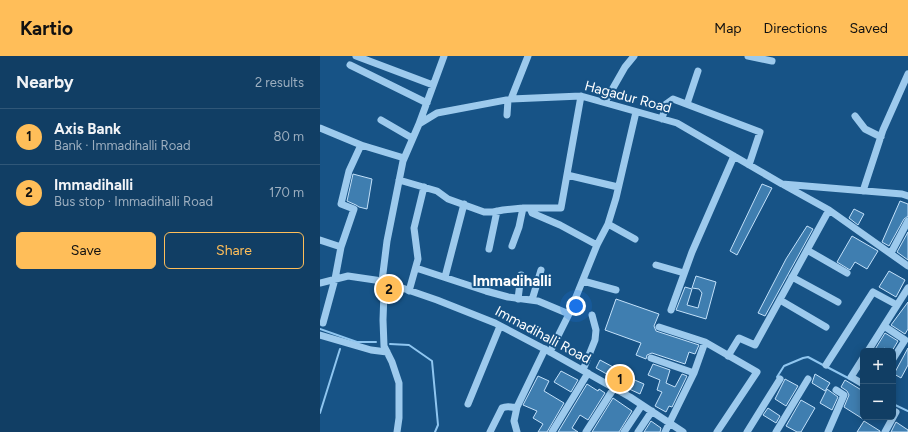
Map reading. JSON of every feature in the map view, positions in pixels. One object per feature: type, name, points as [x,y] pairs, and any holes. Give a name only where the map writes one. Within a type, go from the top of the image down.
[{"type":"street","points":[[356,56],[433,86]]},
{"type":"street","points":[[397,432],[399,418],[399,383],[392,362],[384,346],[384,292],[382,281],[404,158],[419,124],[444,56]]},
{"type":"street","points":[[507,115],[509,99],[528,56]]},
{"type":"street","points":[[605,102],[625,67],[634,56]]},
{"type":"street","points":[[748,56],[772,61]]},
{"type":"street","points":[[350,65],[427,103]]},
{"type":"street","points":[[687,104],[698,71]]},
{"type":"street","points":[[863,191],[880,137],[908,74]]},
{"type":"street","points":[[399,180],[437,191],[448,199],[484,212],[527,208],[561,208],[581,96]]},
{"type":"street","name":"Hagadur Road","points":[[419,124],[437,113],[509,99],[581,96],[677,123],[782,184],[902,194],[908,196]]},
{"type":"street","points":[[662,119],[666,104],[673,99],[760,132],[749,165]]},
{"type":"street","points":[[517,432],[514,421],[517,406],[568,314],[597,245],[608,224],[636,112]]},
{"type":"street","points":[[855,116],[865,129],[880,137]]},
{"type":"street","points":[[381,120],[412,138]]},
{"type":"street","points":[[320,128],[361,145],[404,158]]},
{"type":"street","points":[[323,323],[335,279],[341,247],[354,210],[342,204],[350,171],[361,145]]},
{"type":"street","points":[[671,310],[684,273],[734,156]]},
{"type":"street","points":[[567,175],[618,187]]},
{"type":"street","points":[[782,184],[829,210],[908,266]]},
{"type":"street","points":[[409,291],[418,259],[414,228],[424,187]]},
{"type":"street","points":[[445,277],[464,204]]},
{"type":"street","points":[[527,208],[532,214],[560,225],[597,245]]},
{"type":"street","points":[[512,246],[527,208]]},
{"type":"street","points":[[728,356],[740,338],[755,345],[829,210]]},
{"type":"street","points":[[489,250],[496,211]]},
{"type":"street","points":[[891,253],[908,221]]},
{"type":"street","points":[[608,224],[635,239]]},
{"type":"street","points":[[320,240],[341,247]]},
{"type":"street","points":[[807,250],[847,272]]},
{"type":"street","points":[[656,265],[684,273]]},
{"type":"street","points":[[416,268],[486,291],[538,301],[568,314]]},
{"type":"street","points":[[532,300],[541,270]]},
{"type":"street","points":[[518,298],[521,275]]},
{"type":"street","name":"Immadihalli Road","points":[[320,283],[348,276],[382,281],[436,300],[500,326],[614,388],[683,432]]},
{"type":"street","points":[[792,277],[838,302]]},
{"type":"street","points":[[583,281],[616,290]]},
{"type":"street","points":[[870,348],[908,288]]},
{"type":"street","points":[[826,364],[873,292],[897,305]]},
{"type":"street","points":[[780,300],[826,327]]},
{"type":"street","points":[[552,432],[585,372],[595,340],[596,330],[592,315]]},
{"type":"street","points":[[468,404],[500,326]]},
{"type":"street","points":[[884,326],[906,337],[896,354]]},
{"type":"street","points":[[659,327],[705,342],[757,372],[717,432]]},
{"type":"street","points":[[320,335],[371,350],[386,352]]},
{"type":"street","points":[[665,432],[694,373],[705,342]]},
{"type":"street","points":[[651,358],[694,373]]},
{"type":"street","points":[[860,363],[851,377],[860,382]]},
{"type":"street","points":[[747,432],[780,379]]},
{"type":"street","points":[[776,432],[808,379]]},
{"type":"street","points":[[586,432],[614,388]]},
{"type":"street","points":[[828,432],[844,395],[836,390]]},
{"type":"street","points":[[624,432],[642,405]]},
{"type":"street","points":[[490,432],[502,408],[517,406]]},
{"type":"street","points":[[638,432],[652,411]]},
{"type":"street","points":[[885,432],[892,420]]},
{"type":"building","points":[[353,174],[372,179],[367,209],[347,201]]},
{"type":"building","points":[[762,184],[772,188],[737,255],[730,251]]},
{"type":"building","points":[[900,201],[908,204],[908,216],[904,219],[889,246],[882,242]]},
{"type":"building","points":[[854,209],[864,214],[858,225],[849,218]]},
{"type":"building","points":[[807,226],[813,229],[765,316],[758,313],[786,259]]},
{"type":"building","points":[[908,232],[908,260],[897,252]]},
{"type":"building","points":[[852,236],[878,251],[867,269],[855,262],[850,270],[837,262]]},
{"type":"building","points":[[889,271],[905,280],[896,297],[879,287]]},
{"type":"building","points":[[696,276],[716,282],[706,319],[676,310],[685,287],[692,289],[687,305],[698,308],[702,293],[699,289],[692,288]]},
{"type":"building","points":[[616,299],[659,314],[654,326],[656,331],[699,345],[695,354],[689,352],[685,364],[652,353],[647,355],[646,359],[636,355],[641,343],[605,330]]},
{"type":"building","points":[[908,302],[908,329],[905,334],[891,325]]},
{"type":"building","points":[[885,333],[898,341],[894,348],[876,348]]},
{"type":"building","points":[[908,348],[908,365],[901,378],[896,375],[896,370]]},
{"type":"building","points":[[600,360],[630,376],[630,378],[644,384],[640,394],[627,388],[628,386],[596,368]]},
{"type":"building","points":[[653,364],[670,370],[666,383],[675,387],[682,374],[687,376],[672,407],[669,406],[666,412],[655,406],[662,392],[657,390],[660,380],[648,375]]},
{"type":"building","points":[[561,371],[578,380],[571,392],[554,382]]},
{"type":"building","points":[[815,374],[830,383],[825,391],[812,383]]},
{"type":"building","points":[[538,376],[549,381],[544,391],[564,403],[547,432],[538,432],[543,424],[533,418],[537,411],[523,405]]},
{"type":"building","points":[[785,379],[798,386],[786,406],[775,399]]},
{"type":"building","points":[[845,380],[860,389],[860,417],[844,407],[849,395],[847,391],[841,387]]},
{"type":"building","points":[[587,384],[598,391],[599,389],[605,393],[588,420],[580,415],[572,428],[578,432],[558,432]]},
{"type":"building","points":[[827,389],[838,397],[832,410],[820,403]]},
{"type":"building","points":[[613,398],[632,411],[619,432],[592,432]]},
{"type":"building","points":[[801,400],[815,408],[801,432],[797,432],[786,426]]},
{"type":"building","points":[[768,408],[780,416],[776,423],[763,415]]},
{"type":"building","points":[[651,421],[661,428],[660,432],[644,432]]},
{"type":"building","points":[[864,421],[880,431],[880,432],[857,432]]},
{"type":"building","points":[[896,422],[908,430],[908,432],[891,432]]},
{"type":"waterway","points":[[320,329],[357,342],[376,342]]},
{"type":"waterway","points":[[390,344],[409,345],[432,361],[438,425],[435,432]]},
{"type":"waterway","points":[[320,413],[340,349]]},
{"type":"waterway","points":[[777,377],[784,366],[803,358],[808,357],[823,365]]},
{"type":"waterway","points":[[827,367],[850,379]]},
{"type":"waterway","points":[[896,405],[908,411]]},
{"type":"place","name":"Immadihalli","points":[[389,289]]},
{"type":"place","name":"Axis Bank","points":[[620,379]]},
{"type":"district","name":"Immadihalli","points":[[512,281]]}]
